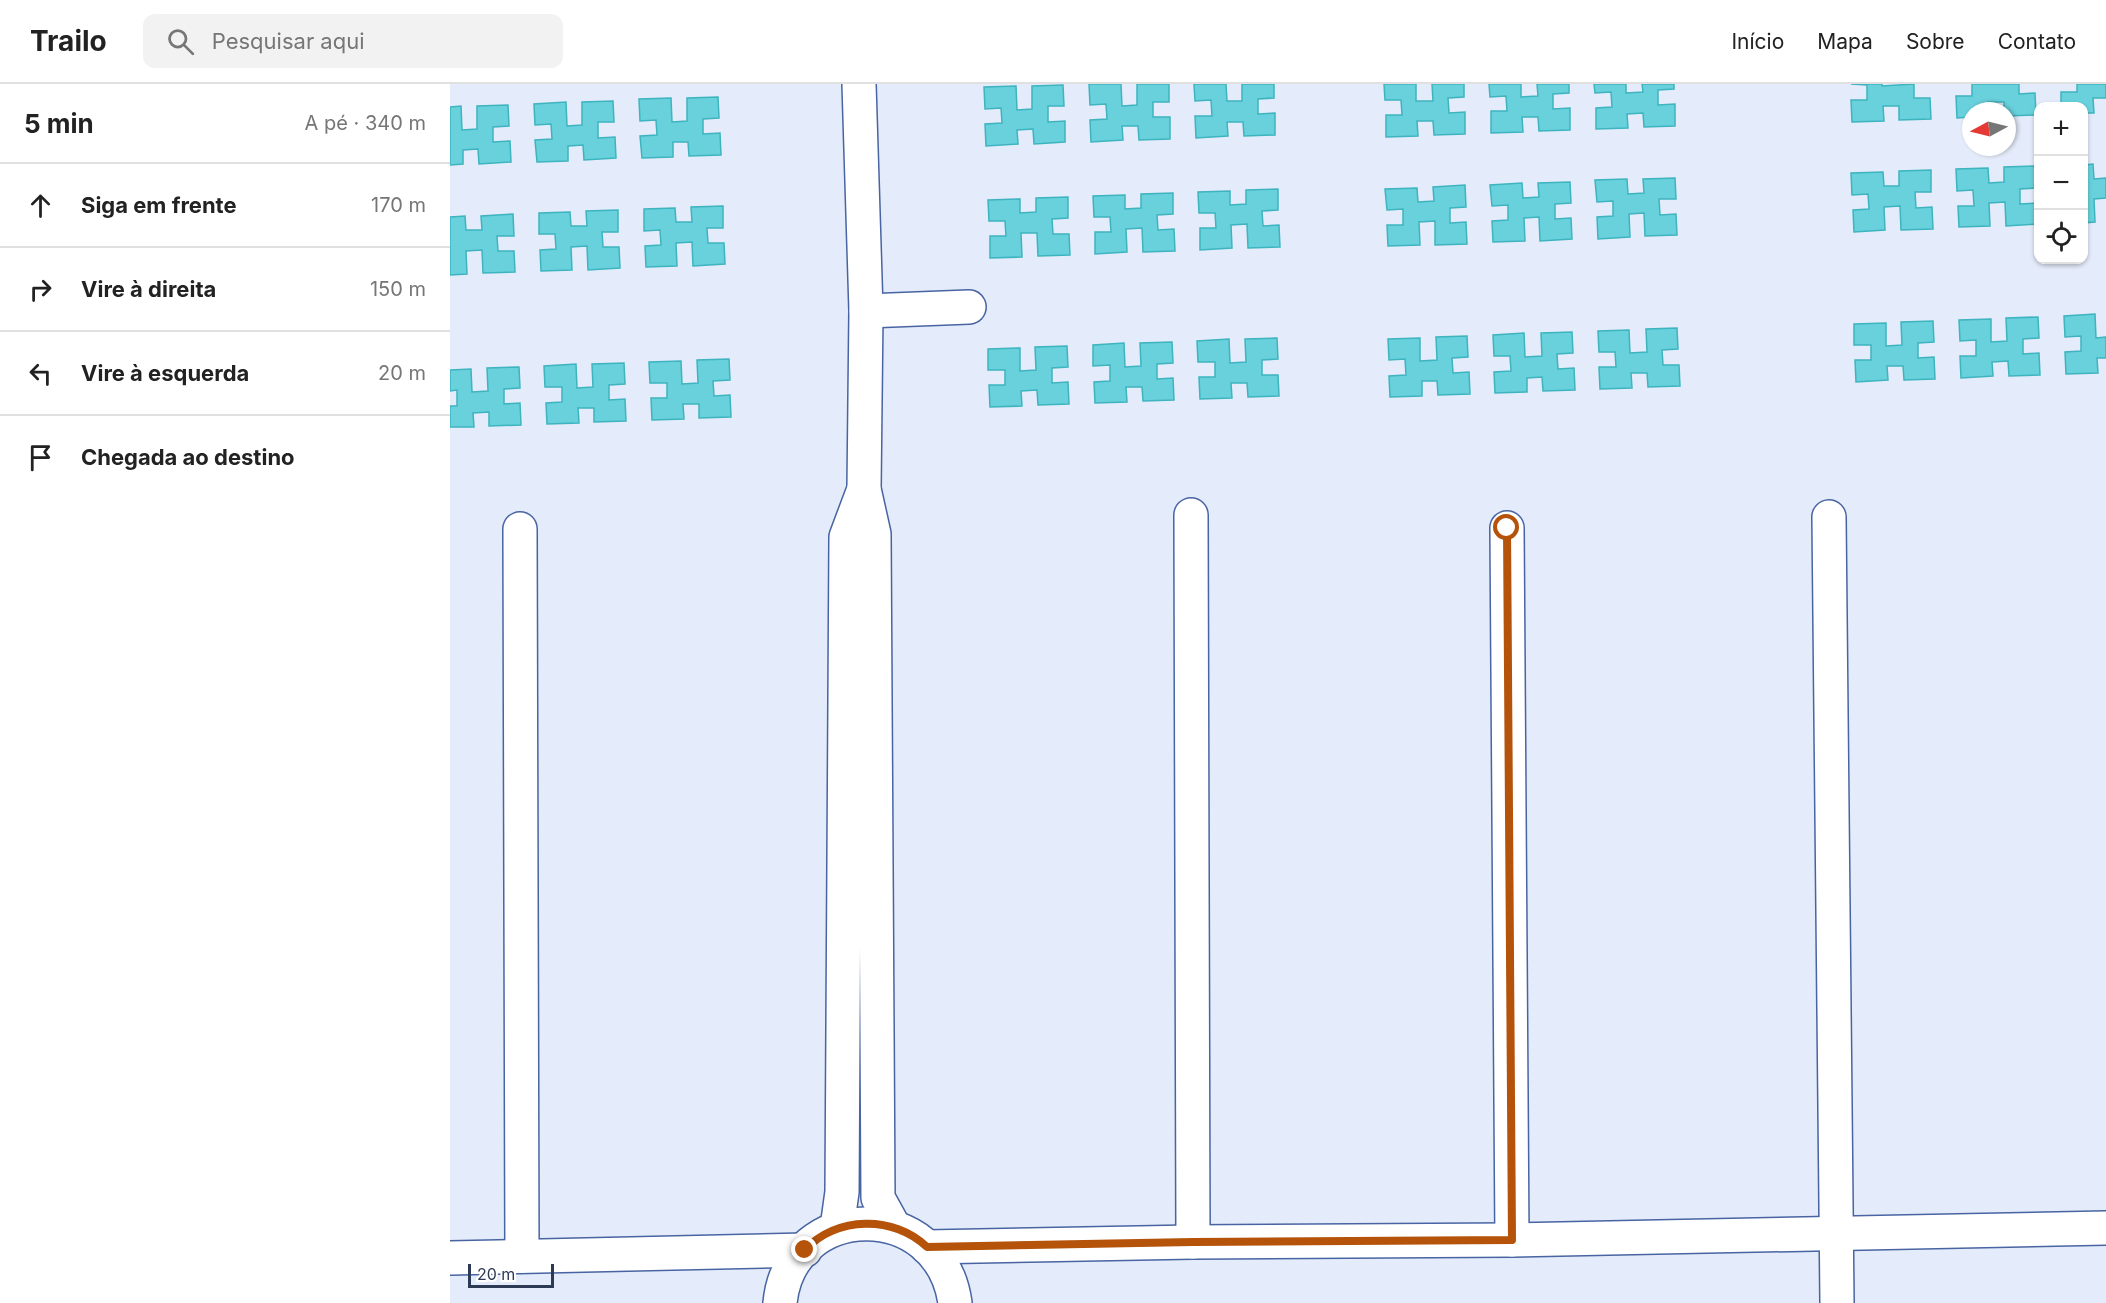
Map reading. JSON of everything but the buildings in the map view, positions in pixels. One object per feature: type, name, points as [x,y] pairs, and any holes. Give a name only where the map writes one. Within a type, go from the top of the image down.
[{"type":"street","points":[[858,84],[866,311],[864,489],[874,534],[878,1198],[894,1227]]},
{"type":"street","points":[[866,311],[969,307]]},
{"type":"street","points":[[837,1228],[842,1192],[846,537],[864,489]]},
{"type":"street","points":[[1191,515],[1193,1242]]},
{"type":"street","points":[[1829,518],[1838,1303]]},
{"type":"street","points":[[1507,528],[1512,1240]]},
{"type":"street","points":[[520,529],[522,1256]]},
{"type":"street","points":[[780,1303],[781,1290],[793,1264],[812,1242],[837,1228],[865,1223],[894,1227],[919,1240],[927,1247],[944,1268],[952,1286],[955,1303]]},
{"type":"street","points":[[927,1247],[1193,1242],[1512,1240],[2106,1228]]},
{"type":"street","points":[[450,1258],[805,1250]]},
{"type":"route","points":[[805,1250],[812,1242],[837,1228],[865,1223],[894,1227],[919,1240],[927,1247],[1193,1242],[1512,1240],[1507,528]]}]
